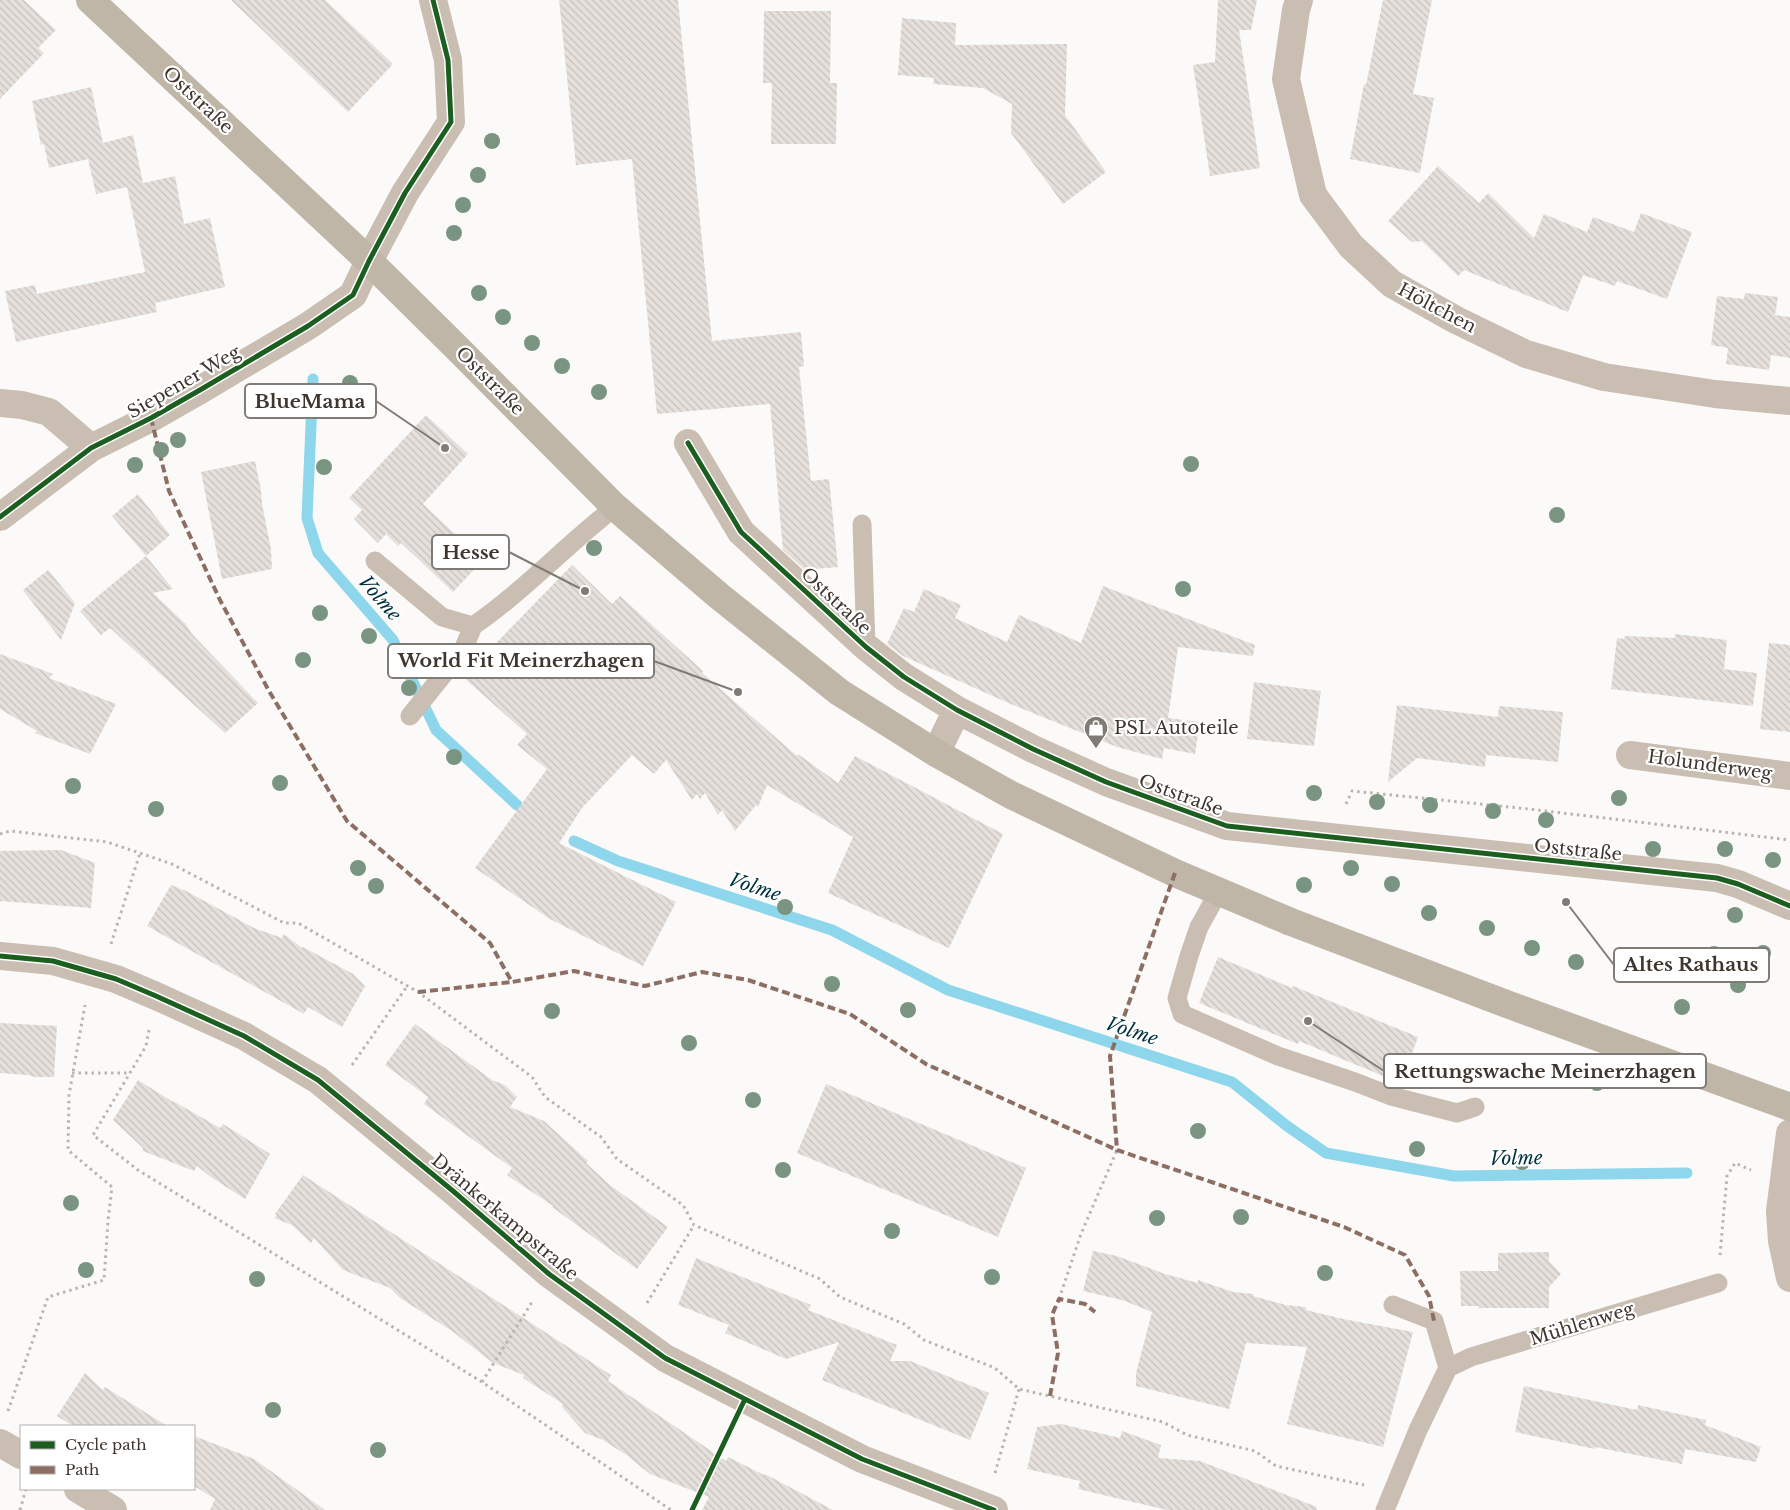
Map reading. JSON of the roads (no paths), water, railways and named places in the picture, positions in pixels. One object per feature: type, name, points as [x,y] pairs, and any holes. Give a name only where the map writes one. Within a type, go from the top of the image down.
[{"type":"main road","name":"Oststraße","points":[[93,1],[369,261],[615,507],[719,596],[839,692],[936,753],[1011,794],[1062,820],[1218,891],[1328,936],[1521,1009],[1790,1107]]},
{"type":"street","name":"Siepener Weg","points":[[0,517],[91,448],[151,418],[308,326],[353,295],[405,194],[451,122],[448,60],[433,0]]},
{"type":"street","name":"Höltchen","points":[[1299,0],[1286,79],[1313,195],[1352,246],[1392,284],[1456,320],[1526,354],[1604,377],[1715,394],[1790,401]]},
{"type":"street","points":[[0,403],[22,405],[49,412],[91,448]]},
{"type":"street","name":"Oststraße","points":[[688,443],[741,532],[866,647],[904,677],[957,710],[1033,749],[1106,782],[1227,826],[1717,878],[1738,884],[1790,906]]},
{"type":"street","points":[[936,753],[957,710]]},
{"type":"street","name":"Holunderweg","points":[[1630,755],[1790,776]]},
{"type":"street","name":"Dränkerkampstraße","points":[[0,956],[53,961],[97,974],[156,996],[244,1036],[318,1080],[453,1191],[549,1274],[665,1358],[862,1459],[990,1508]]},
{"type":"street","points":[[1790,1133],[1780,1211],[1780,1227],[1790,1278]]},
{"type":"street","points":[[0,1444],[20,1454]]},
{"type":"street","points":[[80,1490],[113,1510]]},
{"type":"lane","points":[[410,716],[463,650],[473,626],[515,593],[584,531],[615,507]]},
{"type":"lane","points":[[862,524],[866,647]]},
{"type":"lane","points":[[375,561],[442,617],[473,626]]},
{"type":"lane","points":[[1218,891],[1199,927],[1189,956],[1177,998],[1182,1014],[1278,1056],[1391,1096],[1457,1113],[1475,1107]]},
{"type":"lane","name":"Mühlenweg","points":[[1448,1368],[1470,1357],[1718,1283]]},
{"type":"lane","points":[[1385,1510],[1418,1430],[1448,1368],[1434,1320],[1393,1305]]},
{"type":"waterway","name":"Volme","points":[[313,379],[307,518],[318,553],[393,640],[436,730],[517,805]]},
{"type":"waterway","name":"Volme","points":[[574,841],[618,861],[832,930],[948,990],[1232,1082],[1287,1126],[1326,1153],[1454,1176],[1687,1173]]},
{"type":"place","name":"BlueMama","points":[[445,448]]},
{"type":"place","name":"Hesse","points":[[585,591]]},
{"type":"place","name":"World Fit Meinerzhagen","points":[[738,692]]},
{"type":"place","name":"PSL Autoteile","points":[[1096,749]]},
{"type":"place","name":"Altes Rathaus","points":[[1566,902]]},
{"type":"place","name":"Rettungswache Meinerzhagen","points":[[1308,1021]]}]
